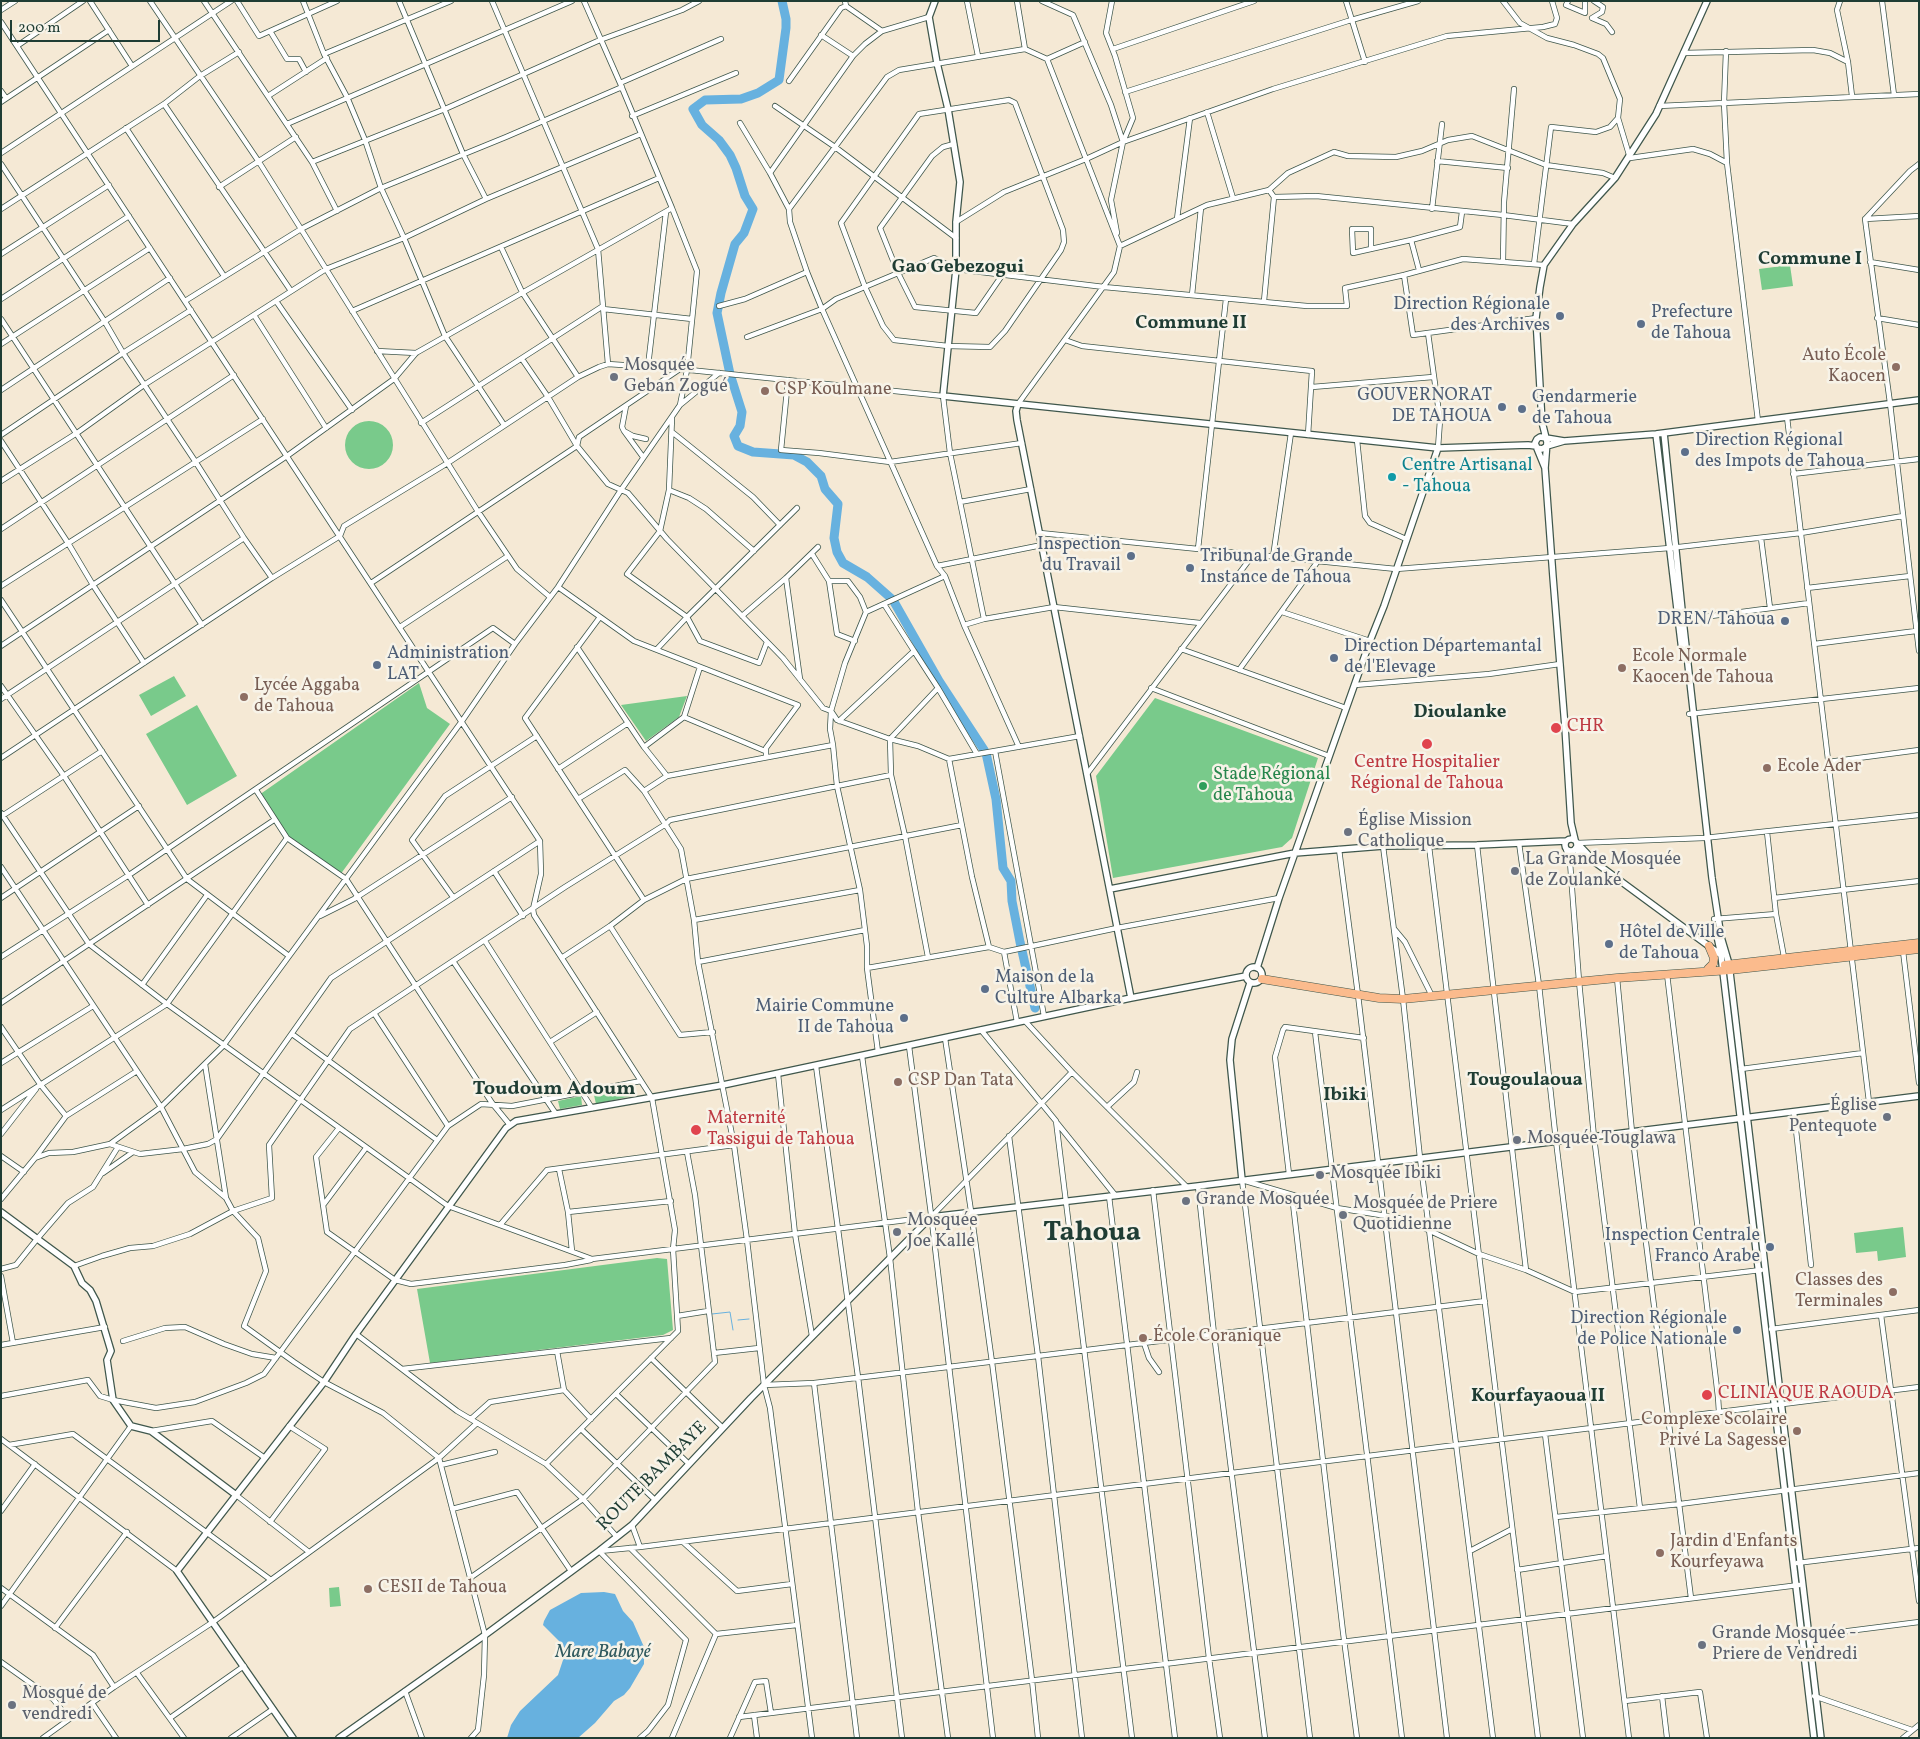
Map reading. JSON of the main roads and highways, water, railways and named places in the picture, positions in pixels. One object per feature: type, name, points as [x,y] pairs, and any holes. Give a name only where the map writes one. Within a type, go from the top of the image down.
[{"type":"main road","points":[[1726,967],[1851,954],[1919,943]]},
{"type":"main road","points":[[1705,970],[1713,964],[1714,958],[1709,946]]},
{"type":"main road","points":[[1262,979],[1358,995],[1403,999],[1705,970],[1784,957],[1919,949]]},
{"type":"water","name":"Mare Babayé","points":[[604,1592],[615,1594],[623,1611],[633,1622],[644,1647],[644,1664],[630,1688],[624,1695],[614,1701],[595,1723],[578,1738],[507,1738],[511,1725],[520,1711],[558,1675],[564,1657],[560,1642],[543,1625],[550,1610],[581,1593]]},
{"type":"waterway","points":[[782,1],[786,28],[779,80],[758,93],[741,99],[705,100],[693,109],[702,125],[719,140],[730,155],[745,196],[753,209],[744,233],[735,244],[717,313],[730,374],[742,412],[740,426],[734,436],[738,446],[753,452],[794,455],[807,462],[821,476],[825,489],[838,504],[834,538],[837,552],[843,563],[867,577],[893,600],[939,681],[986,753],[996,799],[1003,868],[1011,881],[1012,901],[1035,1008]]},
{"type":"waterway","points":[[712,1314],[730,1312],[733,1330]]},
{"type":"waterway","points":[[738,1320],[749,1319]]},
{"type":"place","name":"Direction Régionale des Archives","points":[[1560,316]]},
{"type":"place","name":"Prefecture de Tahoua","points":[[1641,324]]},
{"type":"place","name":"Auto École Kaocen","points":[[1896,367]]},
{"type":"place","name":"Mosquée Geban Zogué","points":[[614,377]]},
{"type":"place","name":"CSP Koulmane","points":[[765,391]]},
{"type":"place","name":"GOUVERNORAT DE TAHOUA","points":[[1502,407]]},
{"type":"place","name":"Gendarmerie de Tahoua","points":[[1522,409]]},
{"type":"place","name":"Direction Régional des Impots de Tahoua","points":[[1685,452]]},
{"type":"place","name":"Centre Artisanal - Tahoua","points":[[1392,477]]},
{"type":"place","name":"Inspection du Travail","points":[[1131,556]]},
{"type":"place","name":"Tribunal de Grande Instance de Tahoua","points":[[1190,568]]},
{"type":"place","name":"DREN/ Tahoua","points":[[1785,621]]},
{"type":"place","name":"Direction Départemantal de l'Elevage","points":[[1334,658]]},
{"type":"place","name":"Administration LAT","points":[[377,665]]},
{"type":"place","name":"Ecole Normale Kaocen de Tahoua","points":[[1622,668]]},
{"type":"place","name":"Lycée Aggaba de Tahoua","points":[[244,697]]},
{"type":"place","name":"CHR","points":[[1556,728]]},
{"type":"place","name":"Centre Hospitalier Régional de Tahoua","points":[[1427,744]]},
{"type":"place","name":"Ecole Ader","points":[[1767,768]]},
{"type":"place","name":"Stade Régional de Tahoua","points":[[1203,786]]},
{"type":"place","name":"Église Mission Catholique","points":[[1348,832]]},
{"type":"place","name":"La Grande Mosquée de Zoulanké","points":[[1515,871]]},
{"type":"place","name":"Hôtel de Ville de Tahoua","points":[[1609,944]]},
{"type":"place","name":"Maison de la Culture Albarka","points":[[985,989]]},
{"type":"place","name":"Mairie Commune II de Tahoua","points":[[904,1018]]},
{"type":"place","name":"CSP Dan Tata","points":[[898,1082]]},
{"type":"place","name":"Église Pentequote","points":[[1887,1117]]},
{"type":"place","name":"Maternité Tassigui de Tahoua","points":[[696,1130]]},
{"type":"place","name":"Mosquée Touglawa","points":[[1517,1140]]},
{"type":"place","name":"Mosquée Ibiki","points":[[1320,1175]]},
{"type":"place","name":"Grande Mosquée","points":[[1186,1201]]},
{"type":"place","name":"Mosquée de Priere Quotidienne","points":[[1343,1215]]},
{"type":"place","name":"Mosquée Joe Kallé","points":[[897,1232]]},
{"type":"place","name":"Inspection Centrale Franco Arabe","points":[[1770,1247]]},
{"type":"place","name":"Classes des Terminales","points":[[1893,1292]]},
{"type":"place","name":"Direction Régionale de Police Nationale","points":[[1737,1330]]},
{"type":"place","name":"École Coranique","points":[[1143,1338]]},
{"type":"place","name":"CLINIAQUE RAOUDA","points":[[1707,1395]]},
{"type":"place","name":"Complexe Scolaire Privé La Sagesse","points":[[1797,1431]]},
{"type":"place","name":"Jardin d'Enfants Kourfeyawa","points":[[1660,1553]]},
{"type":"place","name":"CESII de Tahoua","points":[[368,1589]]},
{"type":"place","name":"Grande Mosquée - Priere de Vendredi","points":[[1702,1645]]},
{"type":"place","name":"Mosqué de vendredi","points":[[12,1705]]},
{"type":"district","name":"Commune I","points":[[1810,261]]},
{"type":"district","name":"Gao Gebezogui","points":[[958,269]]},
{"type":"district","name":"Commune II","points":[[1191,325]]},
{"type":"district","name":"Dioulanke","points":[[1460,714]]},
{"type":"district","name":"Tougoulaoua","points":[[1525,1082]]},
{"type":"district","name":"Toudoum Adoum","points":[[554,1090]]},
{"type":"district","name":"Ibiki","points":[[1345,1097]]},
{"type":"district","name":"Tahoua","points":[[1092,1235]]},
{"type":"district","name":"Kourfayaoua II","points":[[1538,1398]]}]
